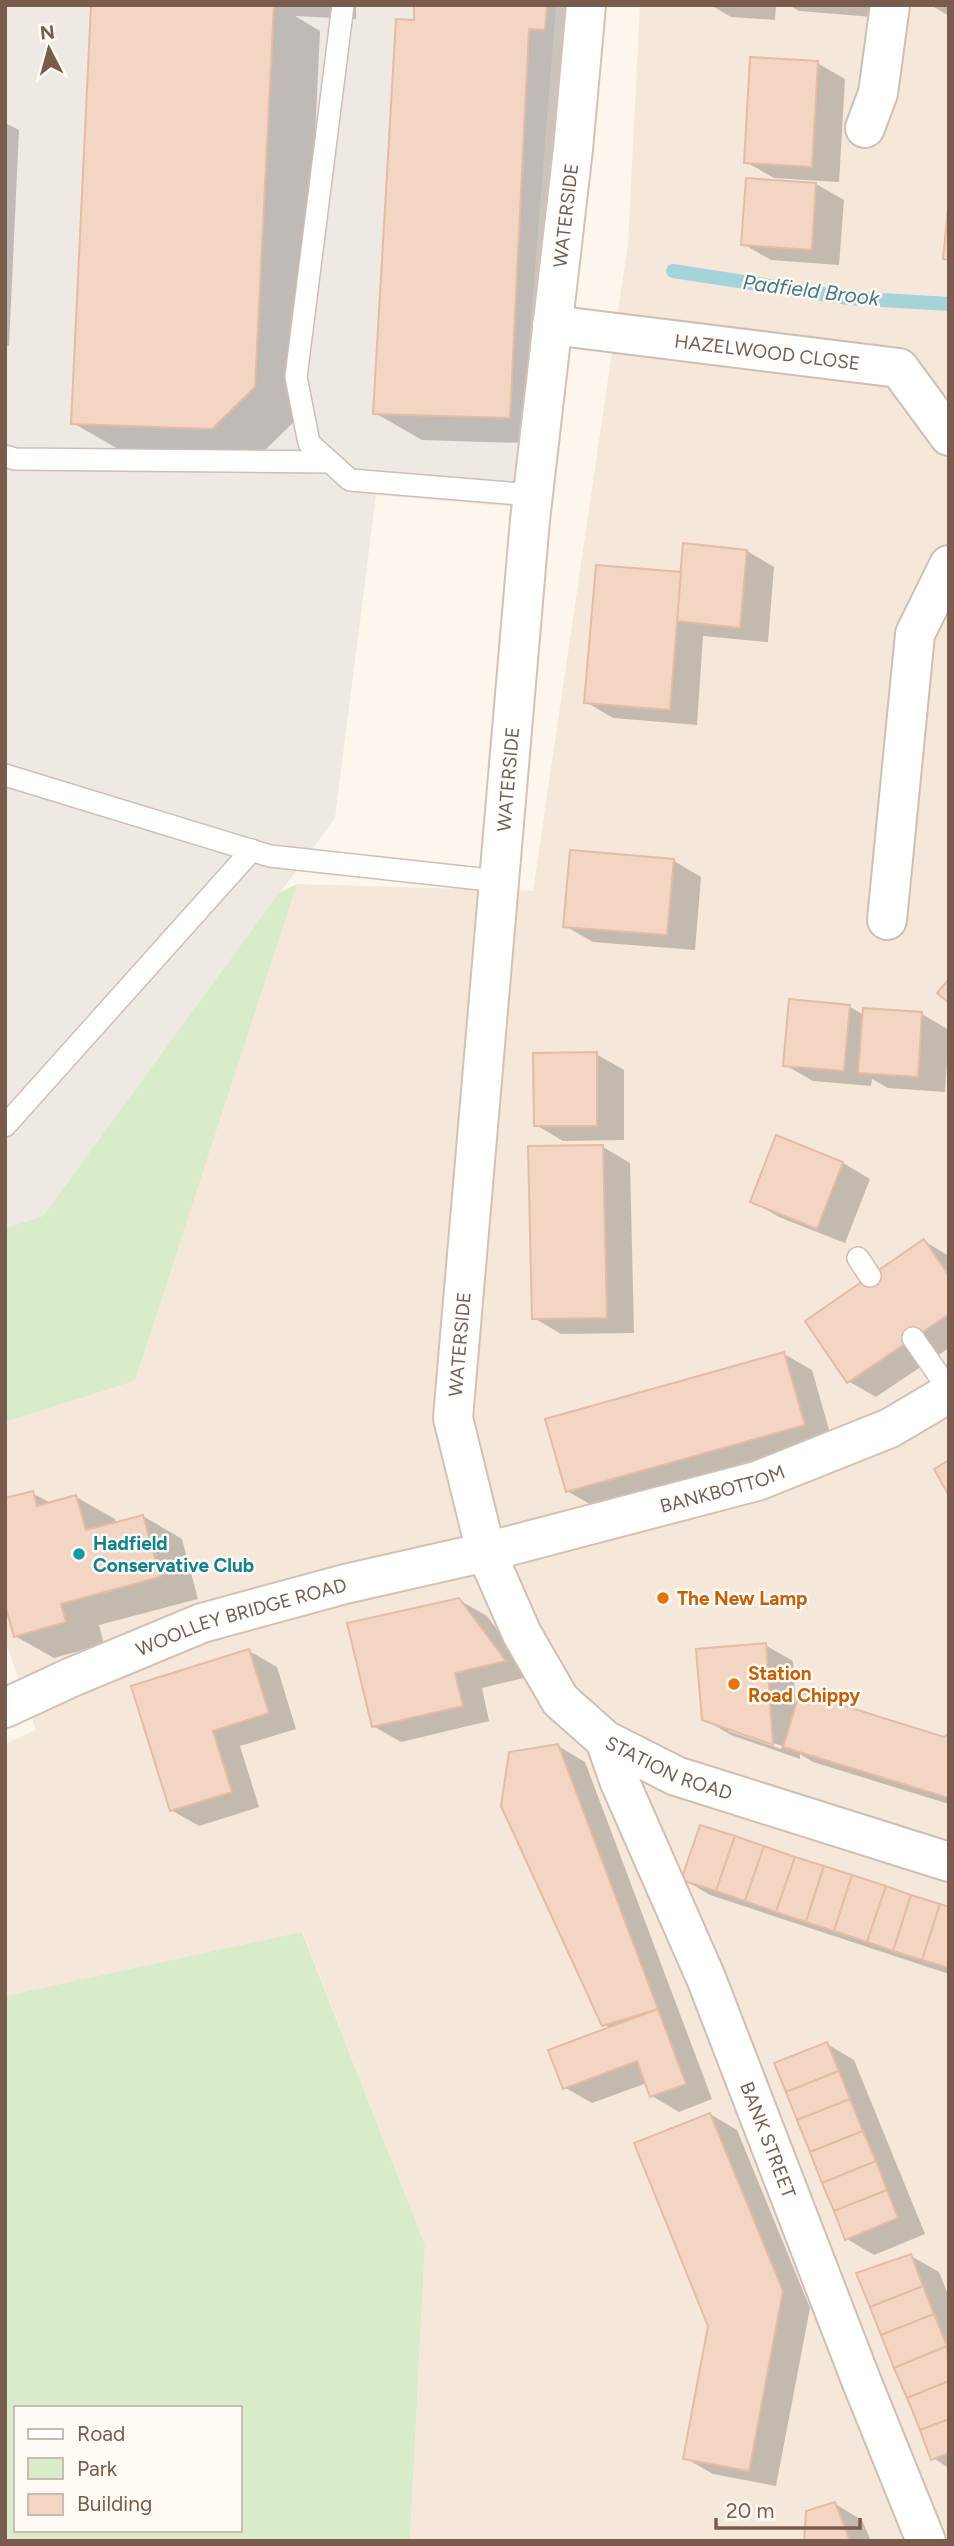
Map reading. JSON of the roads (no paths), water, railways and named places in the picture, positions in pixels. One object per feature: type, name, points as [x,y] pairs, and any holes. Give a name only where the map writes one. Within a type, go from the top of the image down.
[{"type":"street","name":"WATERSIDE","points":[[486,1552],[453,1418],[533,495],[586,5]]},
{"type":"street","points":[[865,128],[878,93],[890,5]]},
{"type":"street","name":"HAZELWOOD CLOSE","points":[[552,325],[899,368],[949,436]]},
{"type":"street","points":[[887,920],[915,634],[949,565]]},
{"type":"street","name":"BANKBOTTOM","points":[[486,1552],[757,1481],[890,1428],[949,1391]]},
{"type":"street","name":"WOOLLEY BRIDGE ROAD","points":[[5,1708],[72,1676],[202,1623],[345,1584],[486,1552]]},
{"type":"street","name":"STATION ROAD","points":[[486,1552],[522,1634],[561,1700],[605,1741],[676,1776],[949,1862]]},
{"type":"street","name":"BANK STREET","points":[[605,1741],[619,1780],[706,1979],[926,2541]]},
{"type":"lane","points":[[343,5],[296,377],[309,443],[350,480],[533,495]]},
{"type":"lane","points":[[5,456],[15,459],[330,462]]},
{"type":"lane","points":[[5,775],[270,856],[499,881]]},
{"type":"lane","points":[[5,1126],[252,850]]},
{"type":"lane","points":[[858,1258],[870,1276]]},
{"type":"lane","points":[[913,1338],[949,1391]]},
{"type":"waterway","name":"Padfield Brook","points":[[673,271],[848,298],[949,304]]},
{"type":"place","name":"Hadfield Conservative Club","points":[[79,1554]]},
{"type":"place","name":"The New Lamp","points":[[663,1598]]},
{"type":"place","name":"Station Road Chippy","points":[[734,1684]]}]
